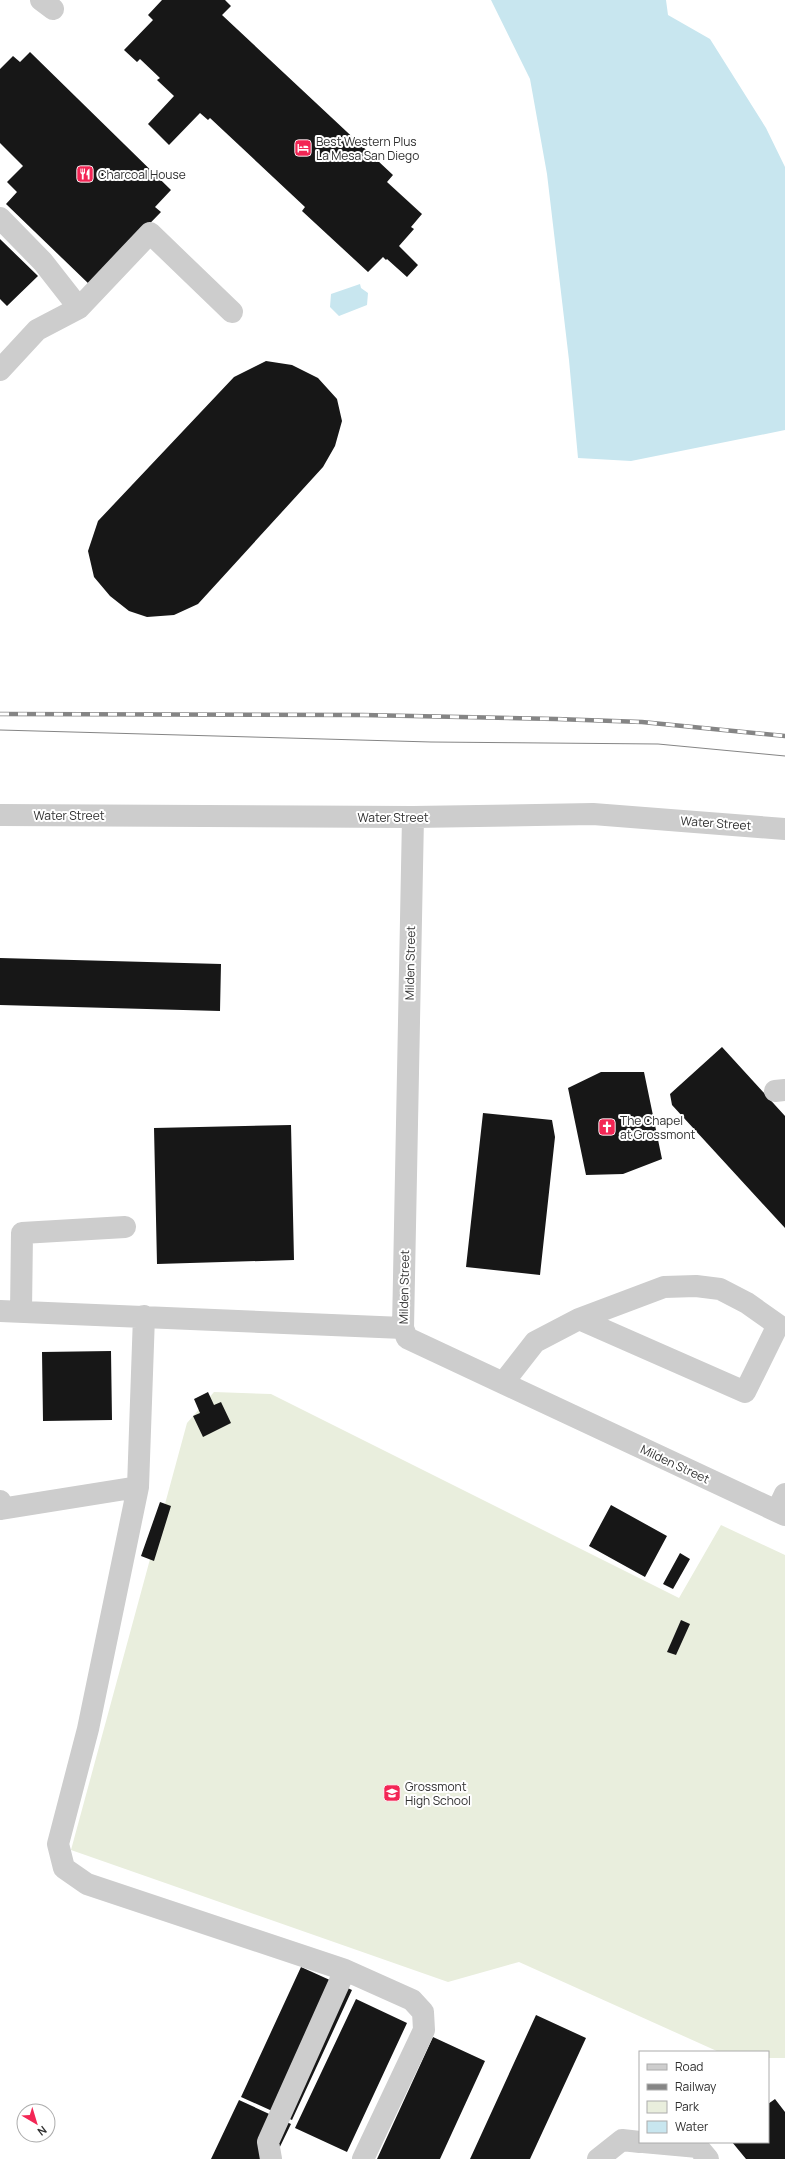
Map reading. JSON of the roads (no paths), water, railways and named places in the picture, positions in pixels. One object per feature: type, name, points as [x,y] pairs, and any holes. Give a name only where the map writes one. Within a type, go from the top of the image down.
[{"type":"street","points":[[0,218],[43,262],[79,308]]},
{"type":"street","points":[[0,370],[37,330],[79,308],[150,233],[232,312]]},
{"type":"street","name":"Water Street","points":[[0,815],[413,818],[593,814],[785,829]]},
{"type":"street","name":"Milden Street","points":[[413,818],[403,1328],[407,1338],[503,1383],[782,1507]]},
{"type":"street","points":[[125,1227],[22,1233],[10,1311],[403,1328]]},
{"type":"street","points":[[503,1383],[535,1342],[579,1319],[664,1287],[696,1286],[720,1289],[781,1322],[745,1392],[579,1319]]},
{"type":"street","points":[[144,1316],[138,1487],[88,1729],[58,1844],[64,1868],[87,1884],[345,1970],[412,2000],[423,2012],[424,2030],[363,2159]]},
{"type":"street","points":[[0,1501],[1,1509],[138,1487]]},
{"type":"street","points":[[271,2159],[268,2142],[345,1970]]},
{"type":"street","points":[[598,2159],[622,2140],[639,2142]]},
{"type":"street","points":[[652,2143],[698,2147],[708,2159]]},
{"type":"water","points":[[491,0],[666,0],[668,15],[710,39],[766,128],[785,167],[785,430],[631,461],[578,458],[569,360],[547,174],[530,79]]},
{"type":"water","points":[[360,284],[361,288],[368,293],[367,305],[339,316],[330,307],[331,294]]},
{"type":"tram line","points":[[0,730],[431,742],[658,744],[785,756]]},
{"type":"railway","points":[[0,714],[363,715],[556,719],[642,722],[785,736]]},
{"type":"place","name":"Best Western Plus La Mesa San Diego","points":[[303,148]]},
{"type":"place","name":"Charcoal House","points":[[85,174]]},
{"type":"place","name":"The Chapel at Grossmont","points":[[607,1127]]},
{"type":"place","name":"Grossmont High School","points":[[392,1793]]}]
